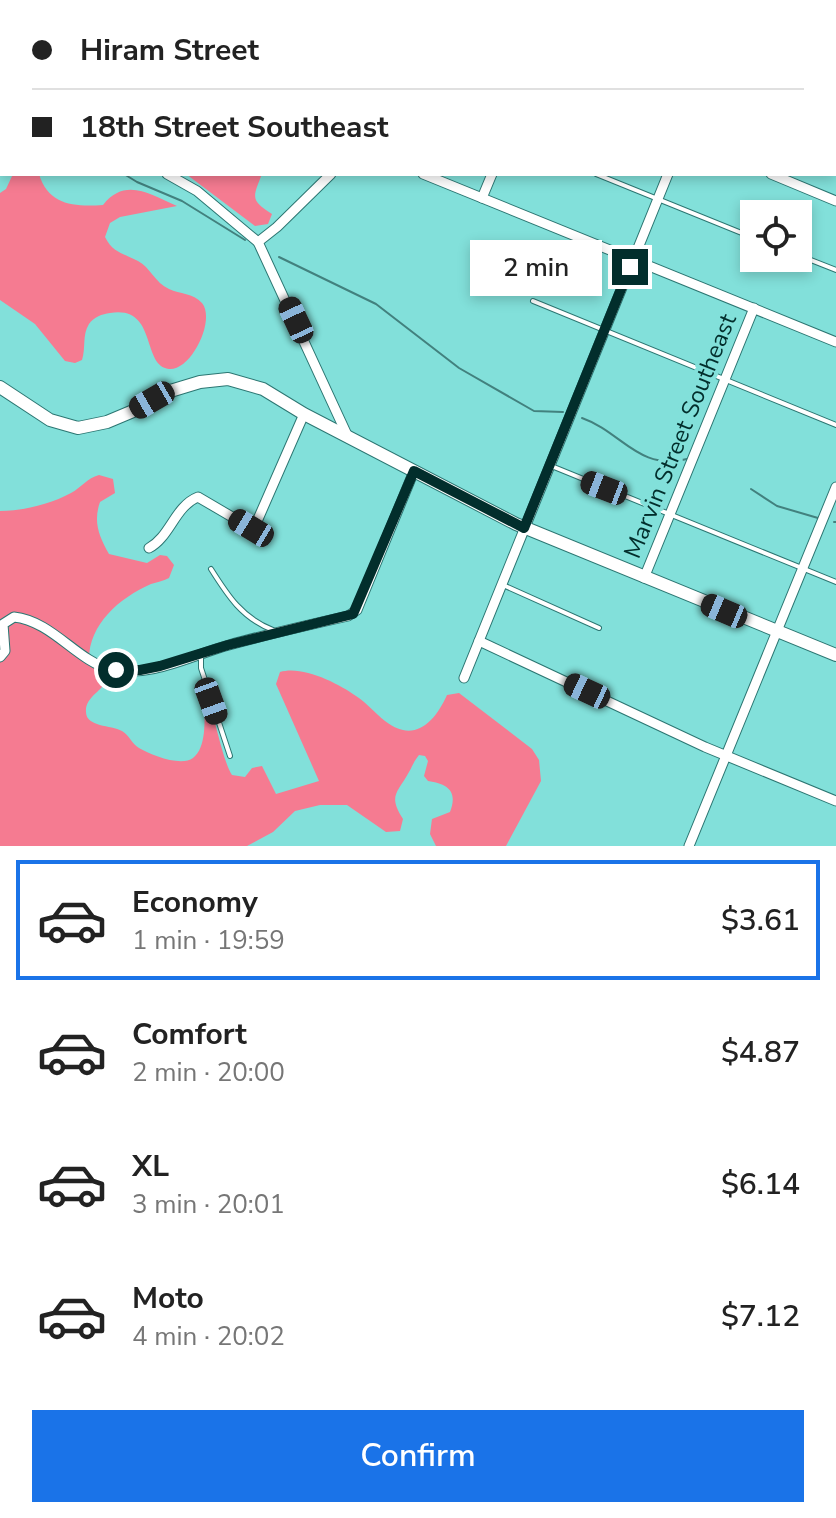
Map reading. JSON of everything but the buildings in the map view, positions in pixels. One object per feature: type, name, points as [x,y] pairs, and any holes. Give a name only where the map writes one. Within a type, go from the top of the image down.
[{"type":"street","points":[[171,176],[197,191],[258,242],[348,437]]},
{"type":"street","points":[[258,242],[329,176]]},
{"type":"street","points":[[428,176],[836,342]]},
{"type":"street","points":[[482,198],[491,176]]},
{"type":"street","points":[[464,678],[667,176]]},
{"type":"street","points":[[776,176],[836,201]]},
{"type":"street","name":"Marvin Street Southeast","points":[[644,578],[754,308]]},
{"type":"street","points":[[0,387],[50,420],[78,428],[107,422],[167,392],[200,382],[228,379],[263,389],[304,414],[524,528],[836,655]]},
{"type":"street","points":[[149,548],[161,539],[189,501],[198,497],[251,528],[255,526],[304,414]]},
{"type":"street","points":[[0,657],[5,645],[3,624],[14,617],[31,620],[105,668],[140,670],[348,616],[357,610],[414,471]]},
{"type":"street","points":[[689,846],[836,487]]},
{"type":"street","points":[[479,641],[727,757],[836,801]]},
{"type":"lane","points":[[601,176],[740,232]]},
{"type":"lane","points":[[812,261],[836,270]]},
{"type":"lane","points":[[533,301],[836,425]]},
{"type":"lane","points":[[549,465],[836,582]]},
{"type":"lane","points":[[211,569],[234,605],[261,624],[279,632]]},
{"type":"lane","points":[[502,584],[599,628]]},
{"type":"lane","points":[[201,653],[201,668],[230,756]]},
{"type":"shaded area","points":[[12,176],[40,176],[49,192],[72,204],[103,205],[120,192],[138,190],[177,206],[120,217],[110,223],[105,237],[115,250],[142,264],[164,286],[191,295],[202,303],[206,311],[204,332],[185,362],[169,369],[160,365],[142,326],[136,318],[125,313],[107,313],[93,319],[86,333],[82,360],[75,363],[65,361],[35,324],[0,300],[0,193],[6,189]]},
{"type":"shaded area","points":[[189,176],[261,176],[255,198],[272,214],[268,224],[255,226]]},
{"type":"shaded area","points":[[99,475],[113,479],[115,493],[100,502],[97,516],[100,535],[109,554],[147,563],[160,555],[167,556],[174,565],[169,578],[139,590],[117,605],[94,636],[89,661],[106,676],[106,682],[86,707],[90,720],[122,731],[137,746],[151,754],[181,761],[193,758],[201,747],[205,705],[211,708],[232,775],[245,777],[252,768],[262,766],[276,794],[319,781],[276,684],[280,672],[299,671],[330,681],[360,699],[395,728],[405,730],[422,727],[436,714],[447,695],[459,693],[532,749],[539,760],[541,781],[506,846],[436,846],[430,834],[432,819],[450,812],[453,799],[450,790],[428,781],[424,776],[428,761],[425,756],[419,755],[395,799],[403,819],[400,831],[386,832],[347,805],[320,805],[295,811],[273,832],[247,846],[0,846],[0,511],[55,500]]},
{"type":"waterway","points":[[127,176],[182,201],[245,240]]},
{"type":"waterway","points":[[279,257],[376,304],[459,368],[534,411],[563,412]]},
{"type":"waterway","points":[[582,418],[643,455],[656,460],[687,459]]},
{"type":"waterway","points":[[751,489],[777,506],[818,518]]},
{"type":"route","points":[[116,670],[160,666],[228,645],[353,614],[414,471],[524,528],[630,267]]}]
